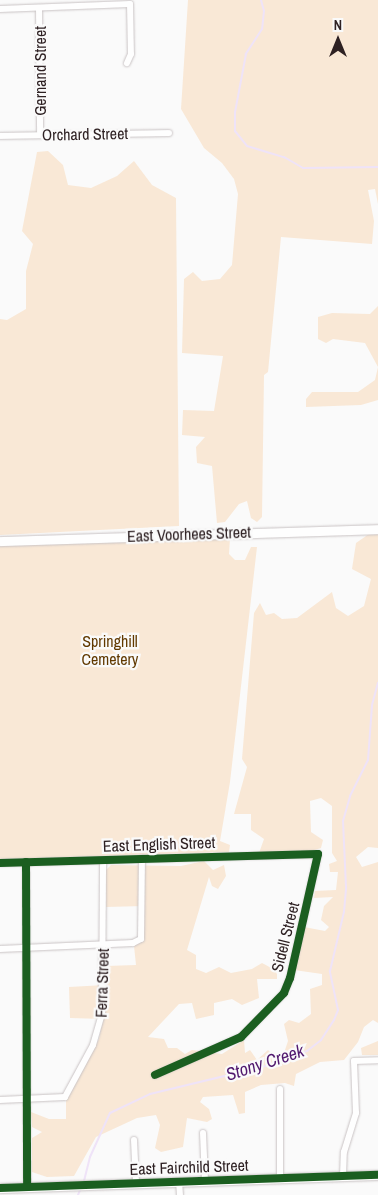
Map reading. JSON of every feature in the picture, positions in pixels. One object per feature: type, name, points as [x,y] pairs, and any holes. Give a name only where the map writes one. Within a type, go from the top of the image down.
[{"type":"street","points":[[0,9],[130,4],[131,54],[127,63]]},
{"type":"street","name":"Gernand Street","points":[[39,8],[40,135]]},
{"type":"street","name":"Orchard Street","points":[[0,136],[170,133]]},
{"type":"street","name":"East Voorhees Street","points":[[0,541],[378,528]]},
{"type":"street","name":"East English Street","points":[[0,863],[318,854]]},
{"type":"street","name":"Sidell Street","points":[[155,1075],[241,1037],[284,993],[301,935],[318,854]]},
{"type":"street","points":[[0,949],[133,943],[140,939],[142,858]]},
{"type":"street","name":"Ferra Street","points":[[26,1099],[65,1097],[100,1029],[104,945],[103,860]]},
{"type":"street","points":[[26,862],[27,1188]]},
{"type":"street","points":[[343,1176],[344,1152],[356,1113],[354,1061],[378,1060]]},
{"type":"street","points":[[280,1089],[280,1177]]},
{"type":"street","points":[[0,1100],[26,1099]]},
{"type":"street","points":[[202,1133],[205,1180]]},
{"type":"street","points":[[134,1140],[136,1182]]},
{"type":"street","name":"East Fairchild Street","points":[[0,1188],[378,1175]]},
{"type":"street","points":[[179,1181],[180,1195]]},
{"type":"green space","points":[[188,0],[378,0],[378,204],[375,189],[368,190],[374,221],[372,244],[281,237],[268,372],[264,375],[262,517],[257,522],[251,518],[247,501],[239,504],[225,522],[217,523],[212,466],[197,463],[196,447],[205,437],[182,435],[183,410],[214,411],[223,356],[182,353],[184,279],[193,272],[202,281],[220,279],[232,265],[238,194],[234,179],[222,163],[204,148],[181,109]]},
{"type":"green space","points":[[48,151],[63,165],[68,185],[91,188],[117,176],[134,161],[152,185],[176,198],[179,526],[0,535],[0,319],[7,320],[26,309],[26,271],[33,244],[22,231],[37,152]]},
{"type":"green space","points":[[378,306],[378,367],[365,343],[333,339],[326,343],[318,339],[318,317],[332,313],[370,314]]},
{"type":"green space","points":[[378,367],[378,400],[361,405],[306,407],[306,399],[312,392],[358,392],[375,380]]},
{"type":"green space","points":[[378,533],[378,848],[368,847],[356,857],[362,867],[378,862],[378,1023],[373,1020],[364,1027],[358,1042],[344,1060],[320,1062],[296,1074],[294,1086],[285,1083],[261,1085],[245,1092],[245,1113],[239,1114],[233,1095],[203,1097],[200,1102],[209,1109],[212,1119],[207,1122],[187,1118],[183,1147],[161,1152],[155,1148],[160,1125],[156,1115],[137,1118],[96,1137],[74,1176],[47,1177],[32,1172],[32,1138],[42,1132],[32,1127],[31,1112],[49,1119],[66,1119],[66,1098],[99,1039],[103,1019],[70,1018],[69,987],[105,985],[106,966],[136,965],[134,946],[144,937],[144,906],[106,907],[105,871],[111,865],[181,866],[204,861],[213,870],[224,865],[226,876],[218,889],[212,886],[209,877],[187,950],[196,955],[196,969],[206,973],[219,967],[231,973],[252,969],[262,963],[277,971],[277,979],[257,979],[259,998],[242,1005],[232,999],[214,1003],[214,1015],[196,1019],[192,1003],[179,1004],[148,1037],[164,1039],[168,1048],[177,1048],[185,1054],[192,1050],[222,1054],[244,1040],[245,1053],[250,1050],[257,1060],[268,1050],[275,1057],[284,1053],[288,1041],[284,1024],[289,1020],[299,1023],[311,1014],[310,989],[322,985],[322,974],[294,970],[304,927],[325,931],[329,927],[321,920],[324,906],[333,897],[314,898],[315,891],[336,890],[338,872],[330,872],[329,864],[337,861],[332,853],[332,806],[321,798],[310,801],[311,832],[323,840],[321,848],[311,851],[259,853],[264,839],[251,830],[251,814],[234,814],[247,767],[242,759],[254,613],[260,603],[266,615],[274,613],[282,619],[297,618],[332,592],[336,608],[348,616],[364,606],[371,579],[352,569],[356,543],[369,534]]},
{"type":"green space","name":"Springhill Cemetery","points":[[230,538],[229,554],[235,560],[245,560],[251,547],[257,547],[230,782],[220,841],[230,845],[229,852],[0,859],[0,545]]},
{"type":"green space","points":[[378,1041],[378,1055],[362,1055],[361,1048]]},
{"type":"waterway","name":"Stony Creek","points":[[261,0],[264,11],[262,29],[246,54],[235,112],[235,131],[247,146],[284,157],[303,168],[378,167]]},
{"type":"waterway","name":"Stony Creek","points":[[84,1181],[90,1157],[110,1113],[150,1094],[266,1066],[307,1051],[321,1040],[334,1020],[338,1010],[330,971],[344,912],[346,887],[343,821],[350,796],[368,760],[372,705],[378,683]]},
{"type":"waterway","name":"Stony Creek","points":[[78,1195],[81,1188]]},
{"type":"cycle path","points":[[0,863],[318,854],[290,978],[284,993],[241,1037],[155,1075]]},
{"type":"cycle path","points":[[26,862],[27,1187]]},
{"type":"cycle path","points":[[0,1188],[378,1175]]}]
